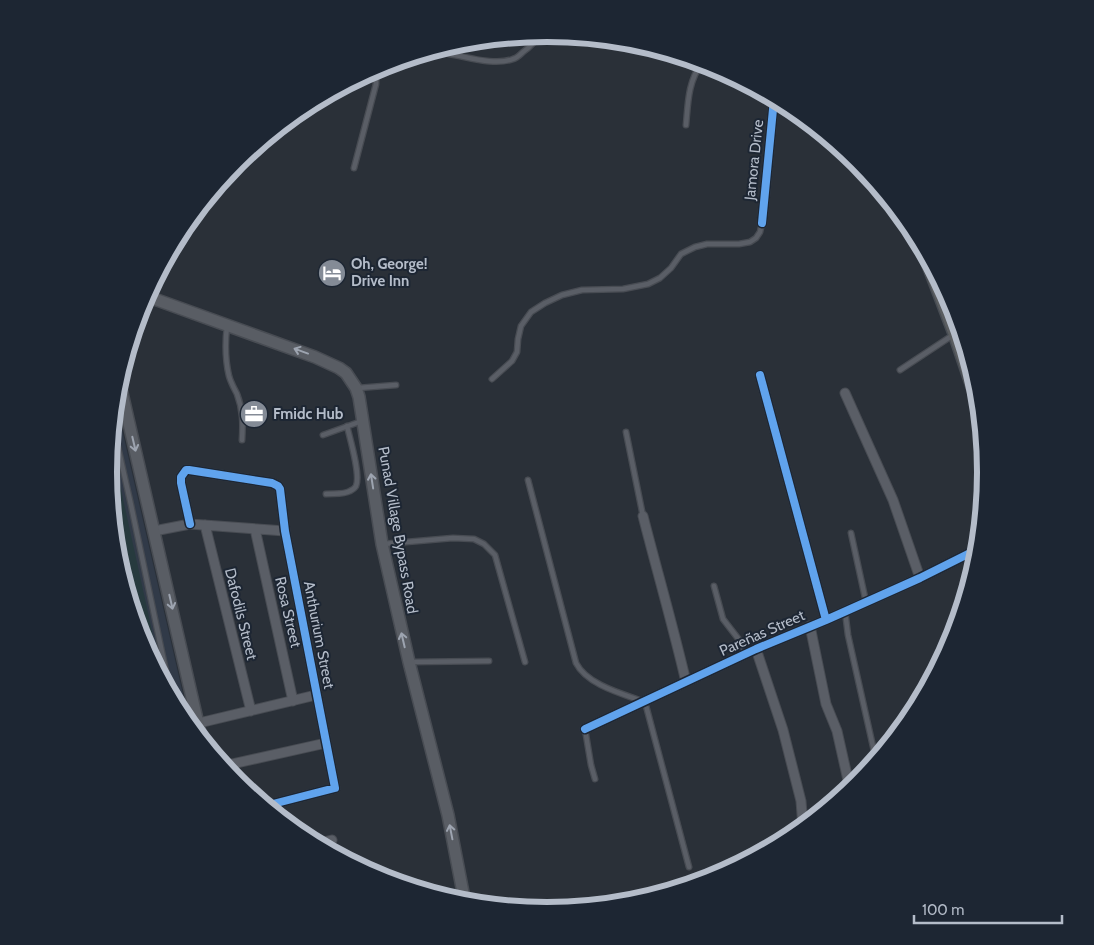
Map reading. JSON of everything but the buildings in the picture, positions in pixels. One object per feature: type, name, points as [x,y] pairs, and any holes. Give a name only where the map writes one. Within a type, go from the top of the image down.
[{"type":"main road","name":"Punad Village Bypass Road","points":[[154,299],[309,354],[346,373],[356,388],[363,420],[382,544],[409,662],[448,815],[463,894]]},
{"type":"main road","points":[[123,399],[199,723]]},
{"type":"street","name":"Jamora Drive","points":[[762,223],[773,107]]},
{"type":"street","points":[[760,375],[826,620]]},
{"type":"street","points":[[845,393],[894,500],[920,578]]},
{"type":"street","name":"Anthurium Street","points":[[190,524],[181,483],[181,477],[186,470],[272,484],[278,486],[281,493],[285,531],[335,788],[273,804]]},
{"type":"street","points":[[643,516],[686,682]]},
{"type":"street","points":[[154,531],[190,524],[285,531]]},
{"type":"street","name":"Dafodils Street","points":[[205,525],[251,711]]},
{"type":"street","name":"Rosa Street","points":[[255,529],[293,701]]},
{"type":"street","name":"Pareñas Street","points":[[585,729],[756,649],[920,578],[969,553]]},
{"type":"street","points":[[810,626],[826,704],[837,731],[848,780]]},
{"type":"street","points":[[756,649],[783,730],[801,801],[802,819]]},
{"type":"street","points":[[199,723],[316,695]]},
{"type":"street","points":[[231,764],[326,743]]},
{"type":"street","points":[[326,841],[332,840]]},
{"type":"lane","points":[[449,54],[496,62],[514,58],[535,42]]},
{"type":"lane","points":[[686,125],[691,82],[698,70]]},
{"type":"lane","points":[[354,168],[376,78]]},
{"type":"lane","points":[[492,379],[512,361],[517,352],[521,326],[531,312],[545,303],[562,295],[582,290],[623,289],[648,284],[660,278],[682,254],[694,247],[707,244],[750,242],[760,232],[762,223]]},
{"type":"lane","points":[[227,325],[226,362],[230,379],[241,407],[243,422],[242,440]]},
{"type":"lane","points":[[900,370],[954,335]]},
{"type":"lane","points":[[356,388],[396,385]]},
{"type":"lane","points":[[323,435],[363,420]]},
{"type":"lane","points":[[326,494],[345,493],[356,486],[358,478],[356,464],[346,426]]},
{"type":"lane","points":[[626,432],[643,516]]},
{"type":"lane","points":[[118,446],[166,672]]},
{"type":"lane","points":[[528,480],[579,670],[597,683],[645,702],[689,867]]},
{"type":"lane","points":[[851,533],[866,602]]},
{"type":"lane","points":[[382,544],[453,538],[474,539],[484,544],[495,555],[525,662]]},
{"type":"lane","points":[[714,586],[723,619],[740,641],[745,654]]},
{"type":"lane","points":[[845,611],[848,635],[874,751]]},
{"type":"lane","points":[[409,662],[489,661]]},
{"type":"lane","points":[[585,729],[595,779]]},
{"type":"shaded area","points":[[120,422],[185,705],[161,663],[150,637],[140,611],[125,556],[118,501],[117,472]]},
{"type":"green space","points":[[117,471],[157,653],[140,611],[125,556],[118,501]]},
{"type":"cycle path","points":[[762,223],[773,107]]},
{"type":"cycle path","points":[[760,375],[826,620]]},
{"type":"cycle path","points":[[190,524],[181,483],[181,477],[186,470],[272,483],[280,489],[285,531],[335,788],[273,804]]},
{"type":"cycle path","points":[[585,729],[756,649],[920,578],[969,553]]},
{"type":"place","name":"Oh, George! Drive Inn","points":[[332,273]]},
{"type":"place","name":"Fmidc Hub","points":[[254,414]]}]
